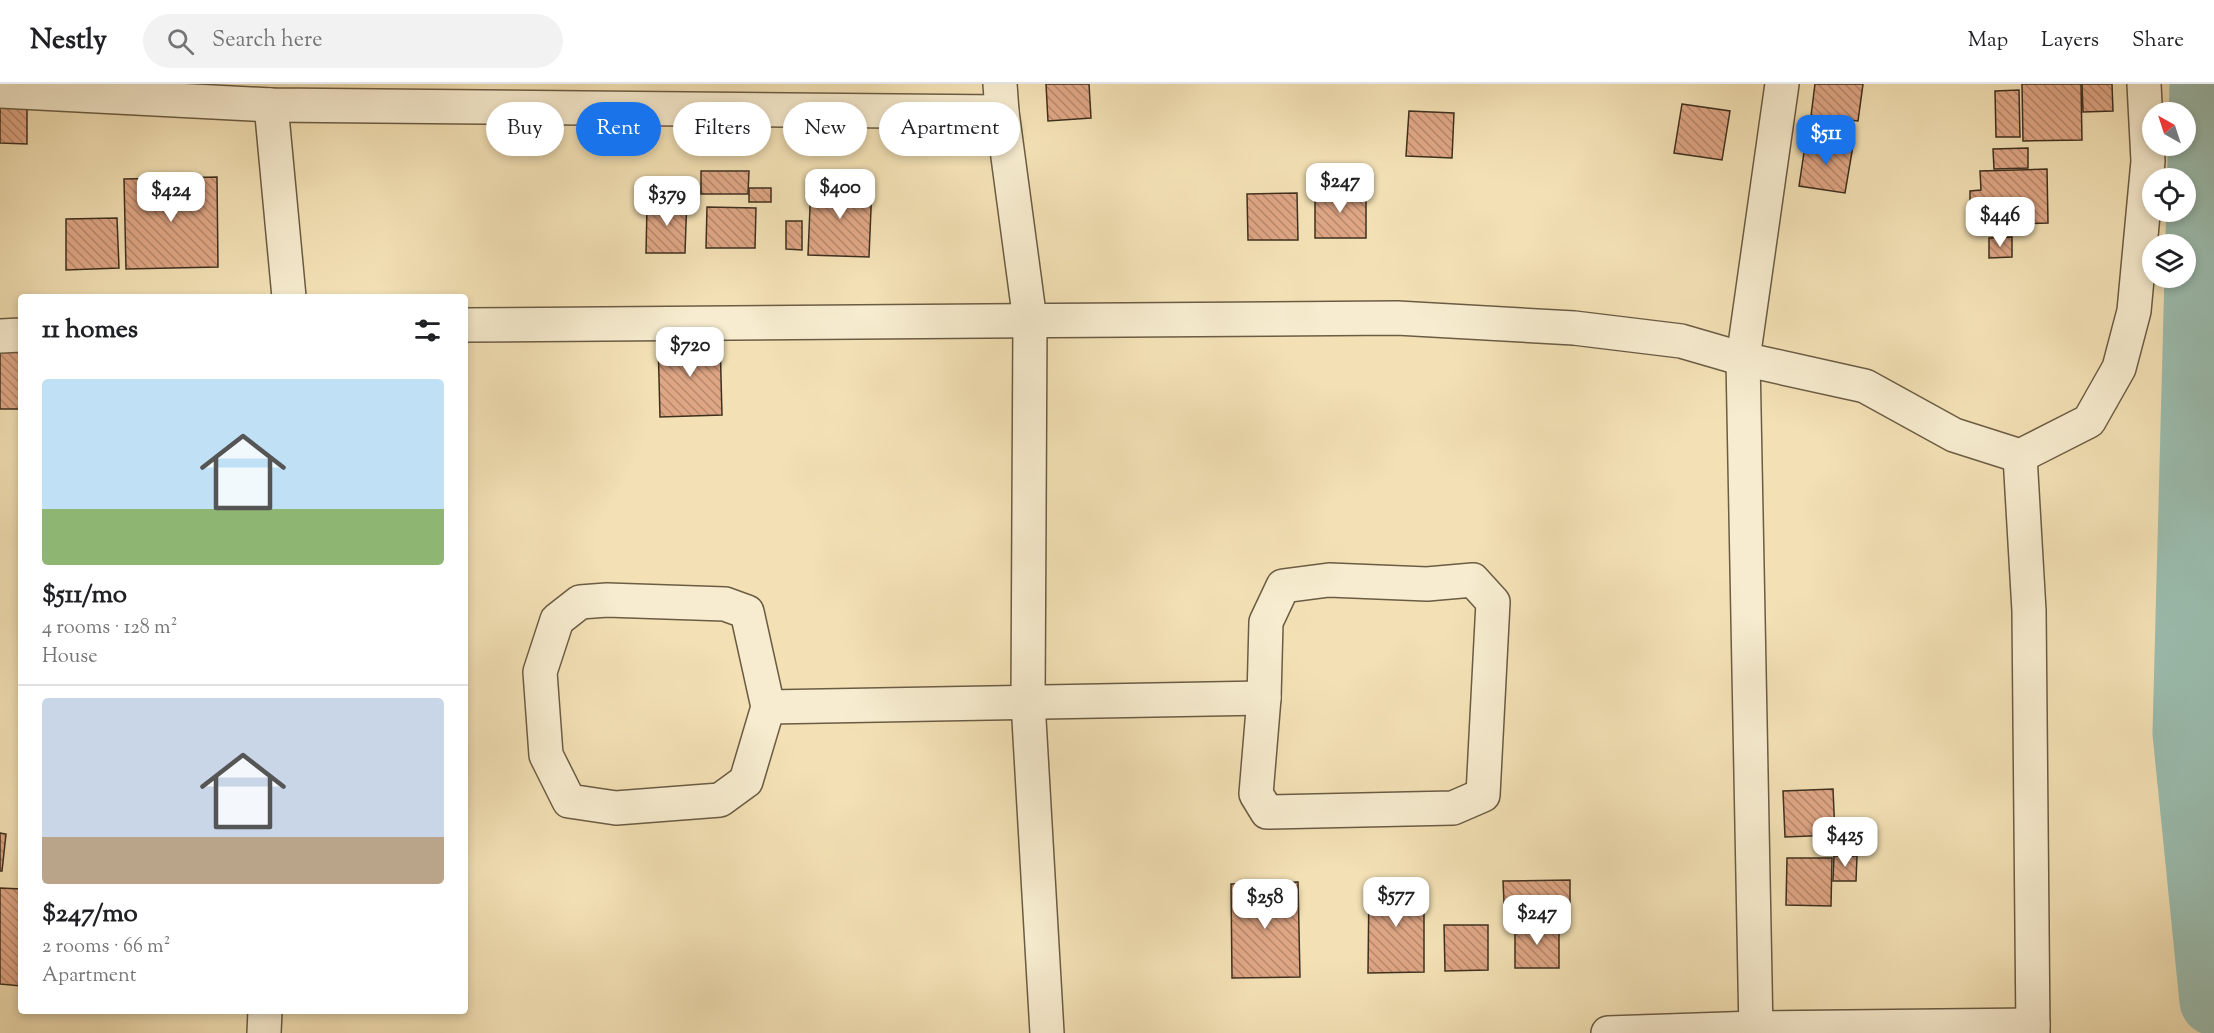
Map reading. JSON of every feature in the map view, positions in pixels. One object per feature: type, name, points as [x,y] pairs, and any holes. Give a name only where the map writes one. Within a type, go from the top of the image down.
[{"type":"street","points":[[1756,1031],[1743,359],[1782,84]]},
{"type":"street","points":[[468,325],[1420,319],[1574,328],[1681,341],[1743,359],[1865,386],[1954,435],[2020,456],[2089,421],[2119,368],[2134,311],[2148,161],[2144,84]]},
{"type":"street","points":[[0,90],[271,105],[1001,98],[1030,321],[1028,702],[1047,1033]]},
{"type":"street","points":[[271,105],[289,294]]},
{"type":"street","points":[[0,336],[18,335]]},
{"type":"street","points":[[1608,1033],[2033,1029],[2029,611],[2020,456]]},
{"type":"street","points":[[1329,580],[1427,584],[1473,580],[1493,602],[1483,795],[1453,808],[1267,812],[1256,794],[1264,699],[1266,622],[1283,586],[1329,580]]},
{"type":"street","points":[[607,600],[725,604],[747,612],[768,707],[746,781],[720,800],[616,808],[569,801],[546,755],[540,672],[557,621],[580,602],[607,600]]},
{"type":"street","points":[[768,707],[1264,699]]},
{"type":"street","points":[[264,1033],[265,1014]]},
{"type":"building","points":[[1046,84],[1089,84],[1091,118],[1048,121]]},
{"type":"building","points":[[1815,84],[1863,84],[1858,121],[1811,116]]},
{"type":"building","points":[[2022,84],[2081,84],[2082,140],[2023,141]]},
{"type":"building","points":[[2082,84],[2112,84],[2113,111],[2083,112]]},
{"type":"building","points":[[2019,90],[2020,137],[1996,137],[1995,91]]},
{"type":"building","points":[[1682,104],[1730,111],[1722,160],[1674,153]]},
{"type":"building","points":[[0,106],[27,107],[27,144],[0,143]]},
{"type":"building","points":[[1409,111],[1454,113],[1452,158],[1406,156]]},
{"type":"building","points":[[1821,122],[1844,125],[1841,140],[1820,137]]},
{"type":"building","points":[[1806,139],[1853,146],[1845,193],[1799,186]]},
{"type":"building","points":[[2028,148],[2028,168],[1994,169],[1993,149]]},
{"type":"building","points":[[2047,169],[2048,223],[1970,225],[1970,191],[1981,190],[1980,171]]},
{"type":"building","points":[[701,171],[749,171],[748,194],[701,194]]},
{"type":"building","points":[[217,177],[218,267],[126,269],[124,179]]},
{"type":"building","points":[[811,183],[872,185],[869,257],[808,255]]},
{"type":"building","points":[[749,188],[771,188],[771,202],[749,202]]},
{"type":"building","points":[[1315,190],[1366,191],[1366,238],[1315,238]]},
{"type":"building","points":[[1297,193],[1298,240],[1248,240],[1247,194]]},
{"type":"building","points":[[669,196],[687,196],[685,253],[646,253],[647,206],[669,207]]},
{"type":"building","points":[[707,207],[756,208],[755,248],[706,248]]},
{"type":"building","points":[[117,218],[119,268],[66,270],[66,219]]},
{"type":"building","points":[[786,221],[802,221],[802,250],[786,249]]},
{"type":"building","points":[[2012,237],[2012,257],[1989,258],[1989,238]]},
{"type":"building","points":[[720,339],[722,415],[660,417],[658,340]]},
{"type":"building","points":[[0,347],[18,347],[18,409],[0,409]]},
{"type":"building","points":[[1833,789],[1835,835],[1785,837],[1783,791]]},
{"type":"building","points":[[0,833],[6,834],[2,871],[0,871]]},
{"type":"building","points":[[1834,856],[1857,856],[1856,881],[1833,881]]},
{"type":"building","points":[[1787,858],[1832,858],[1831,906],[1786,905]]},
{"type":"building","points":[[1570,880],[1570,902],[1504,903],[1503,881]]},
{"type":"building","points":[[1298,882],[1300,977],[1232,978],[1231,884]]},
{"type":"building","points":[[1369,884],[1424,884],[1424,972],[1368,973]]},
{"type":"building","points":[[0,888],[18,889],[18,986],[0,984]]},
{"type":"building","points":[[1515,924],[1559,924],[1559,968],[1515,968]]},
{"type":"building","points":[[1444,925],[1488,925],[1488,970],[1445,971]]},
{"type":"waterway","points":[[2204,84],[2187,733],[2214,1001]]}]
